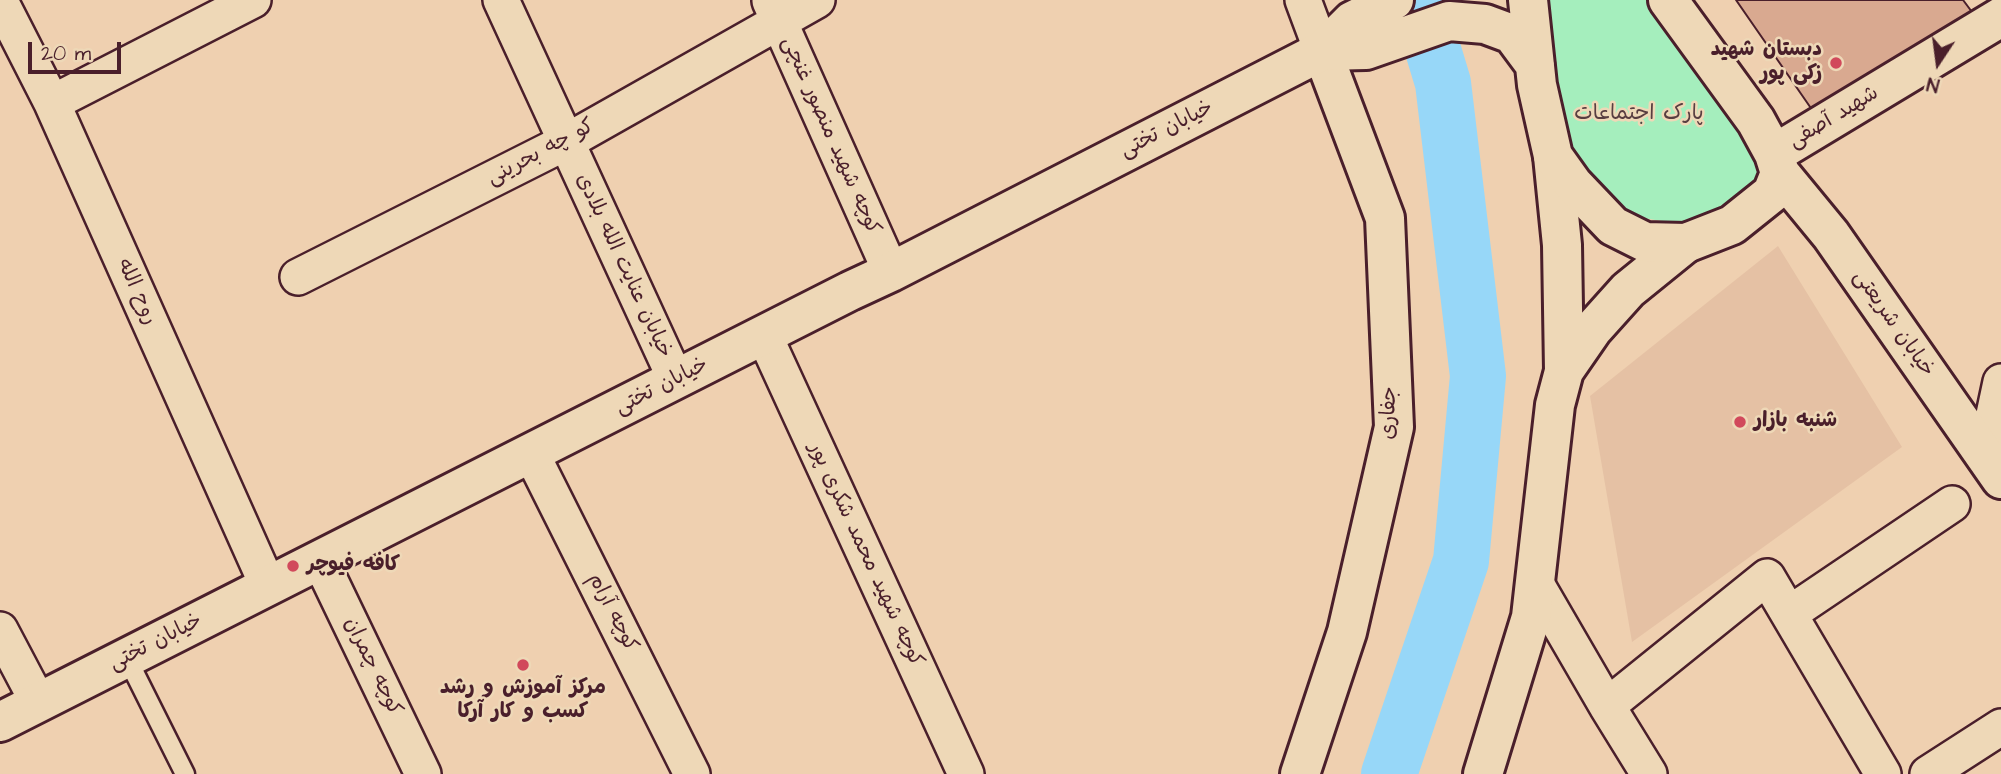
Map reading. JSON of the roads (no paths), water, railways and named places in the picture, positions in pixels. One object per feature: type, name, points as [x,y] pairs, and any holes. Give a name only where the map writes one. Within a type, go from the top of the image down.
[{"type":"main road","name":"خیابان تختی","points":[[1359,35],[1394,0]]},
{"type":"main road","points":[[1483,774],[1531,617],[1555,405],[1564,372],[1562,245],[1553,156],[1537,85],[1528,0]]},
{"type":"main road","name":"خیابان شریعتی","points":[[1668,0],[1756,121],[1777,164],[1831,235],[1993,468]]},
{"type":"main road","name":"شهید آصفی","points":[[1777,164],[2001,17]]},
{"type":"main road","name":"خیابان تختی","points":[[0,722],[1322,51],[1359,35],[1449,21],[1485,24],[1512,34],[1535,65]]},
{"type":"main road","name":"جفاری","points":[[1300,774],[1347,632],[1394,427],[1385,218],[1322,51]]},
{"type":"main road","points":[[1553,156],[1573,184],[1613,226],[1645,242],[1686,243]]},
{"type":"main road","points":[[1564,372],[1593,329],[1628,290],[1686,243],[1732,225],[1772,193],[1777,164]]},
{"type":"street","points":[[52,103],[253,0]]},
{"type":"street","name":"خیابان عنایت الله بلادی","points":[[501,0],[676,380]]},
{"type":"street","name":"کو چه بحرینی","points":[[298,277],[566,142],[774,11],[817,0]]},
{"type":"street","points":[[1303,0],[1322,51]]},
{"type":"street","name":"روح الله","points":[[1,6],[52,103],[268,586]]},
{"type":"street","name":"کوچه شهید منصور غنچی","points":[[774,11],[891,272]]},
{"type":"street","name":"کوچه شهید محمد شکری پور","points":[[764,335],[966,774]]},
{"type":"street","points":[[1993,468],[2001,382]]},
{"type":"street","name":"کوچه آرام","points":[[531,453],[692,774]]},
{"type":"street","points":[[1789,614],[1952,504]]},
{"type":"street","name":"کوچه چمران","points":[[320,560],[423,774]]},
{"type":"street","points":[[1607,706],[1767,577],[1883,774]]},
{"type":"street","points":[[1535,582],[1649,774]]},
{"type":"street","points":[[0,630],[38,702]]},
{"type":"street","points":[[1928,774],[2001,727]]},
{"type":"lane","points":[[127,657],[185,774]]},
{"type":"waterway","points":[[1389,774],[1461,561],[1478,376],[1443,83],[1418,0]]},
{"type":"place","name":"دبستان شهید زکی پور","points":[[1836,63]]},
{"type":"place","name":"شنبه بازار","points":[[1740,422]]},
{"type":"place","name":"کافه فیوچر","points":[[293,566]]},
{"type":"place","name":"مرکز آموزش و رشد کسب و کار آرکا","points":[[523,665]]},
{"type":"park label","name":"پارک اجتماعات","points":[[1639,115]]}]
